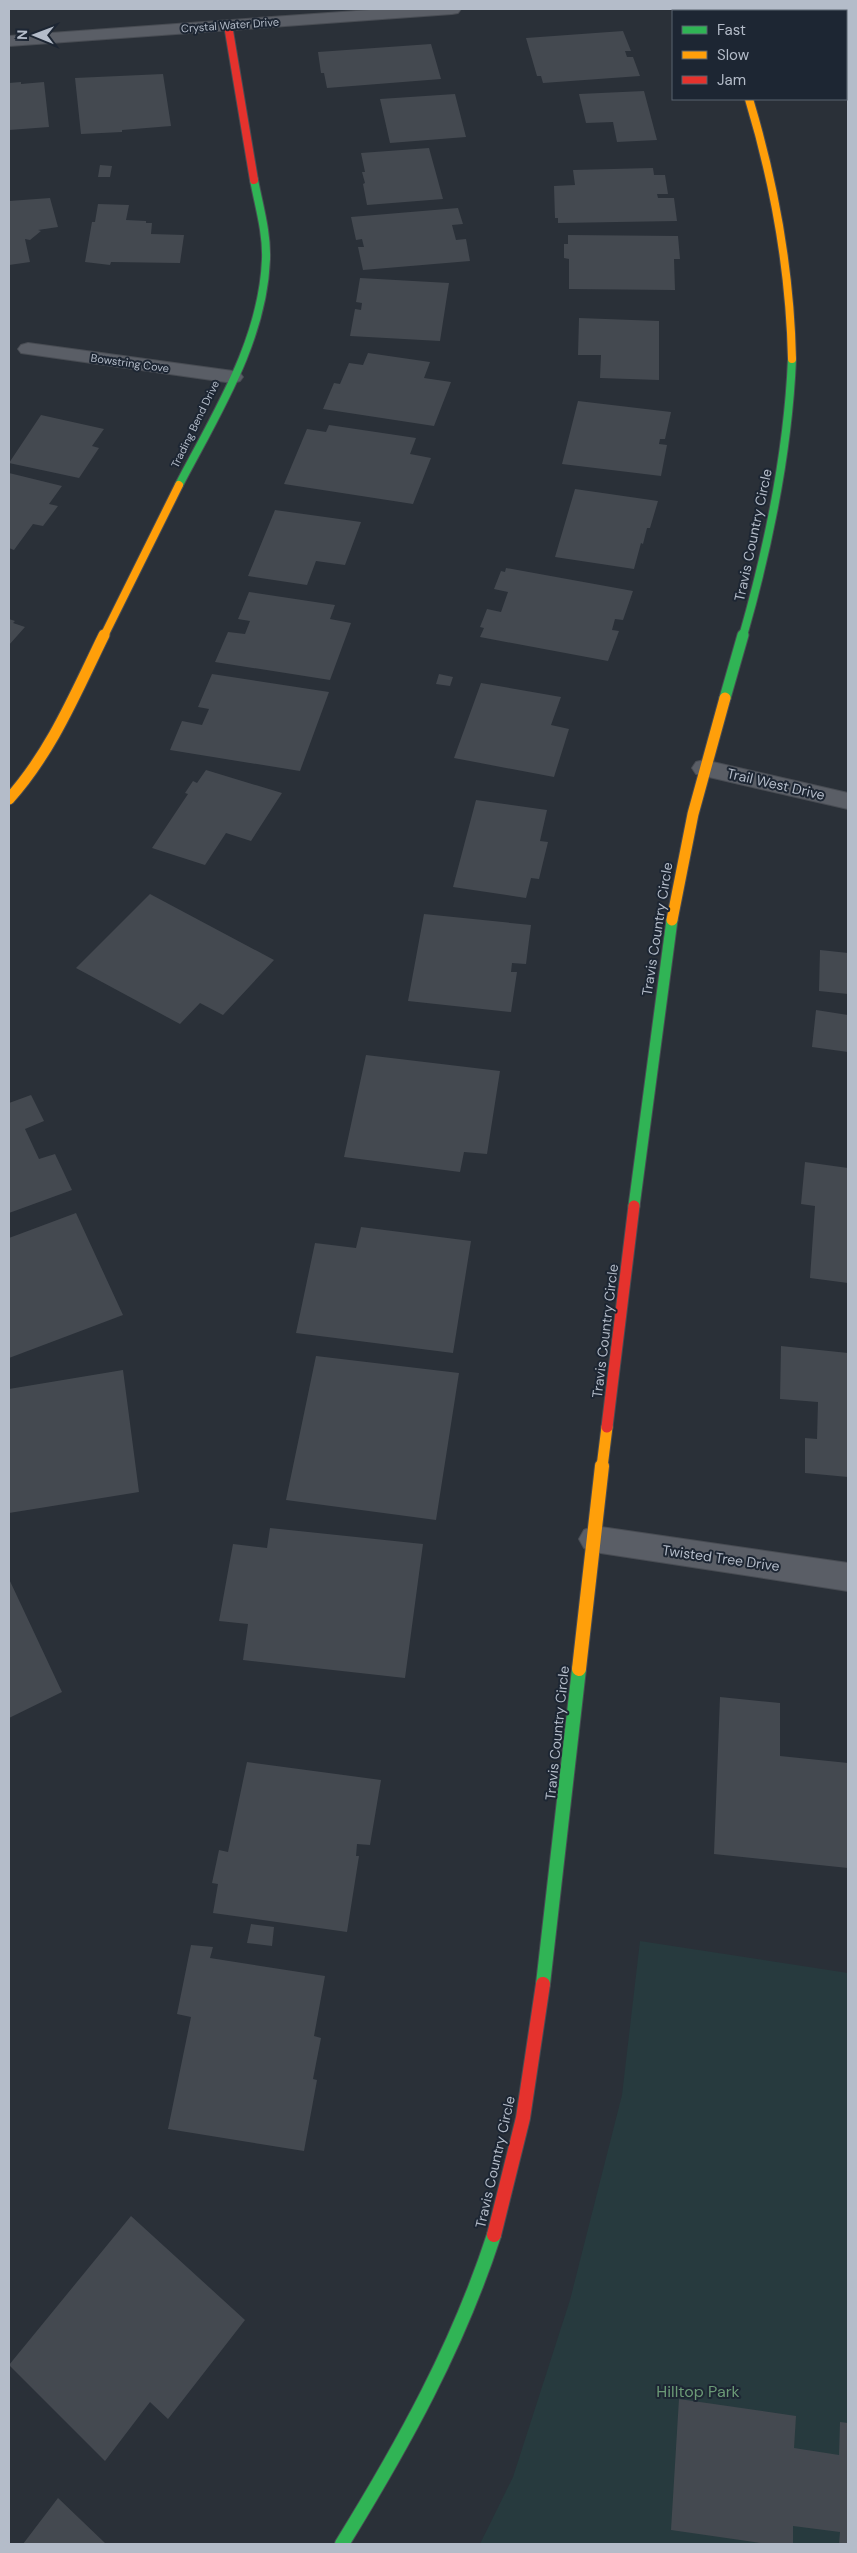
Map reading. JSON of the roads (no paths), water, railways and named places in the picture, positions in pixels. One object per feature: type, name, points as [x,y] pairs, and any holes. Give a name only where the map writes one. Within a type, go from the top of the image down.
[{"type":"street","name":"Crystal Water Drive","points":[[9,41],[452,9]]},
{"type":"street","name":"Trading Bend Drive","points":[[9,799],[25,781],[50,746],[251,336],[260,304],[266,258],[228,25]]},
{"type":"street","name":"Travis Country Circle","points":[[342,2544],[402,2448],[464,2323],[492,2238],[521,2130],[545,1974],[594,1539],[667,960],[683,856],[704,768],[758,593],[784,468],[791,386],[791,306],[787,253],[778,196],[763,140],[749,100]]},
{"type":"street","name":"Bowstring Cove","points":[[28,349],[232,377]]},
{"type":"street","name":"Trail West Drive","points":[[704,768],[848,801]]},
{"type":"street","name":"Twisted Tree Drive","points":[[594,1539],[848,1577]]},
{"type":"park label","name":"Hilltop Park","points":[[698,2391]]}]
